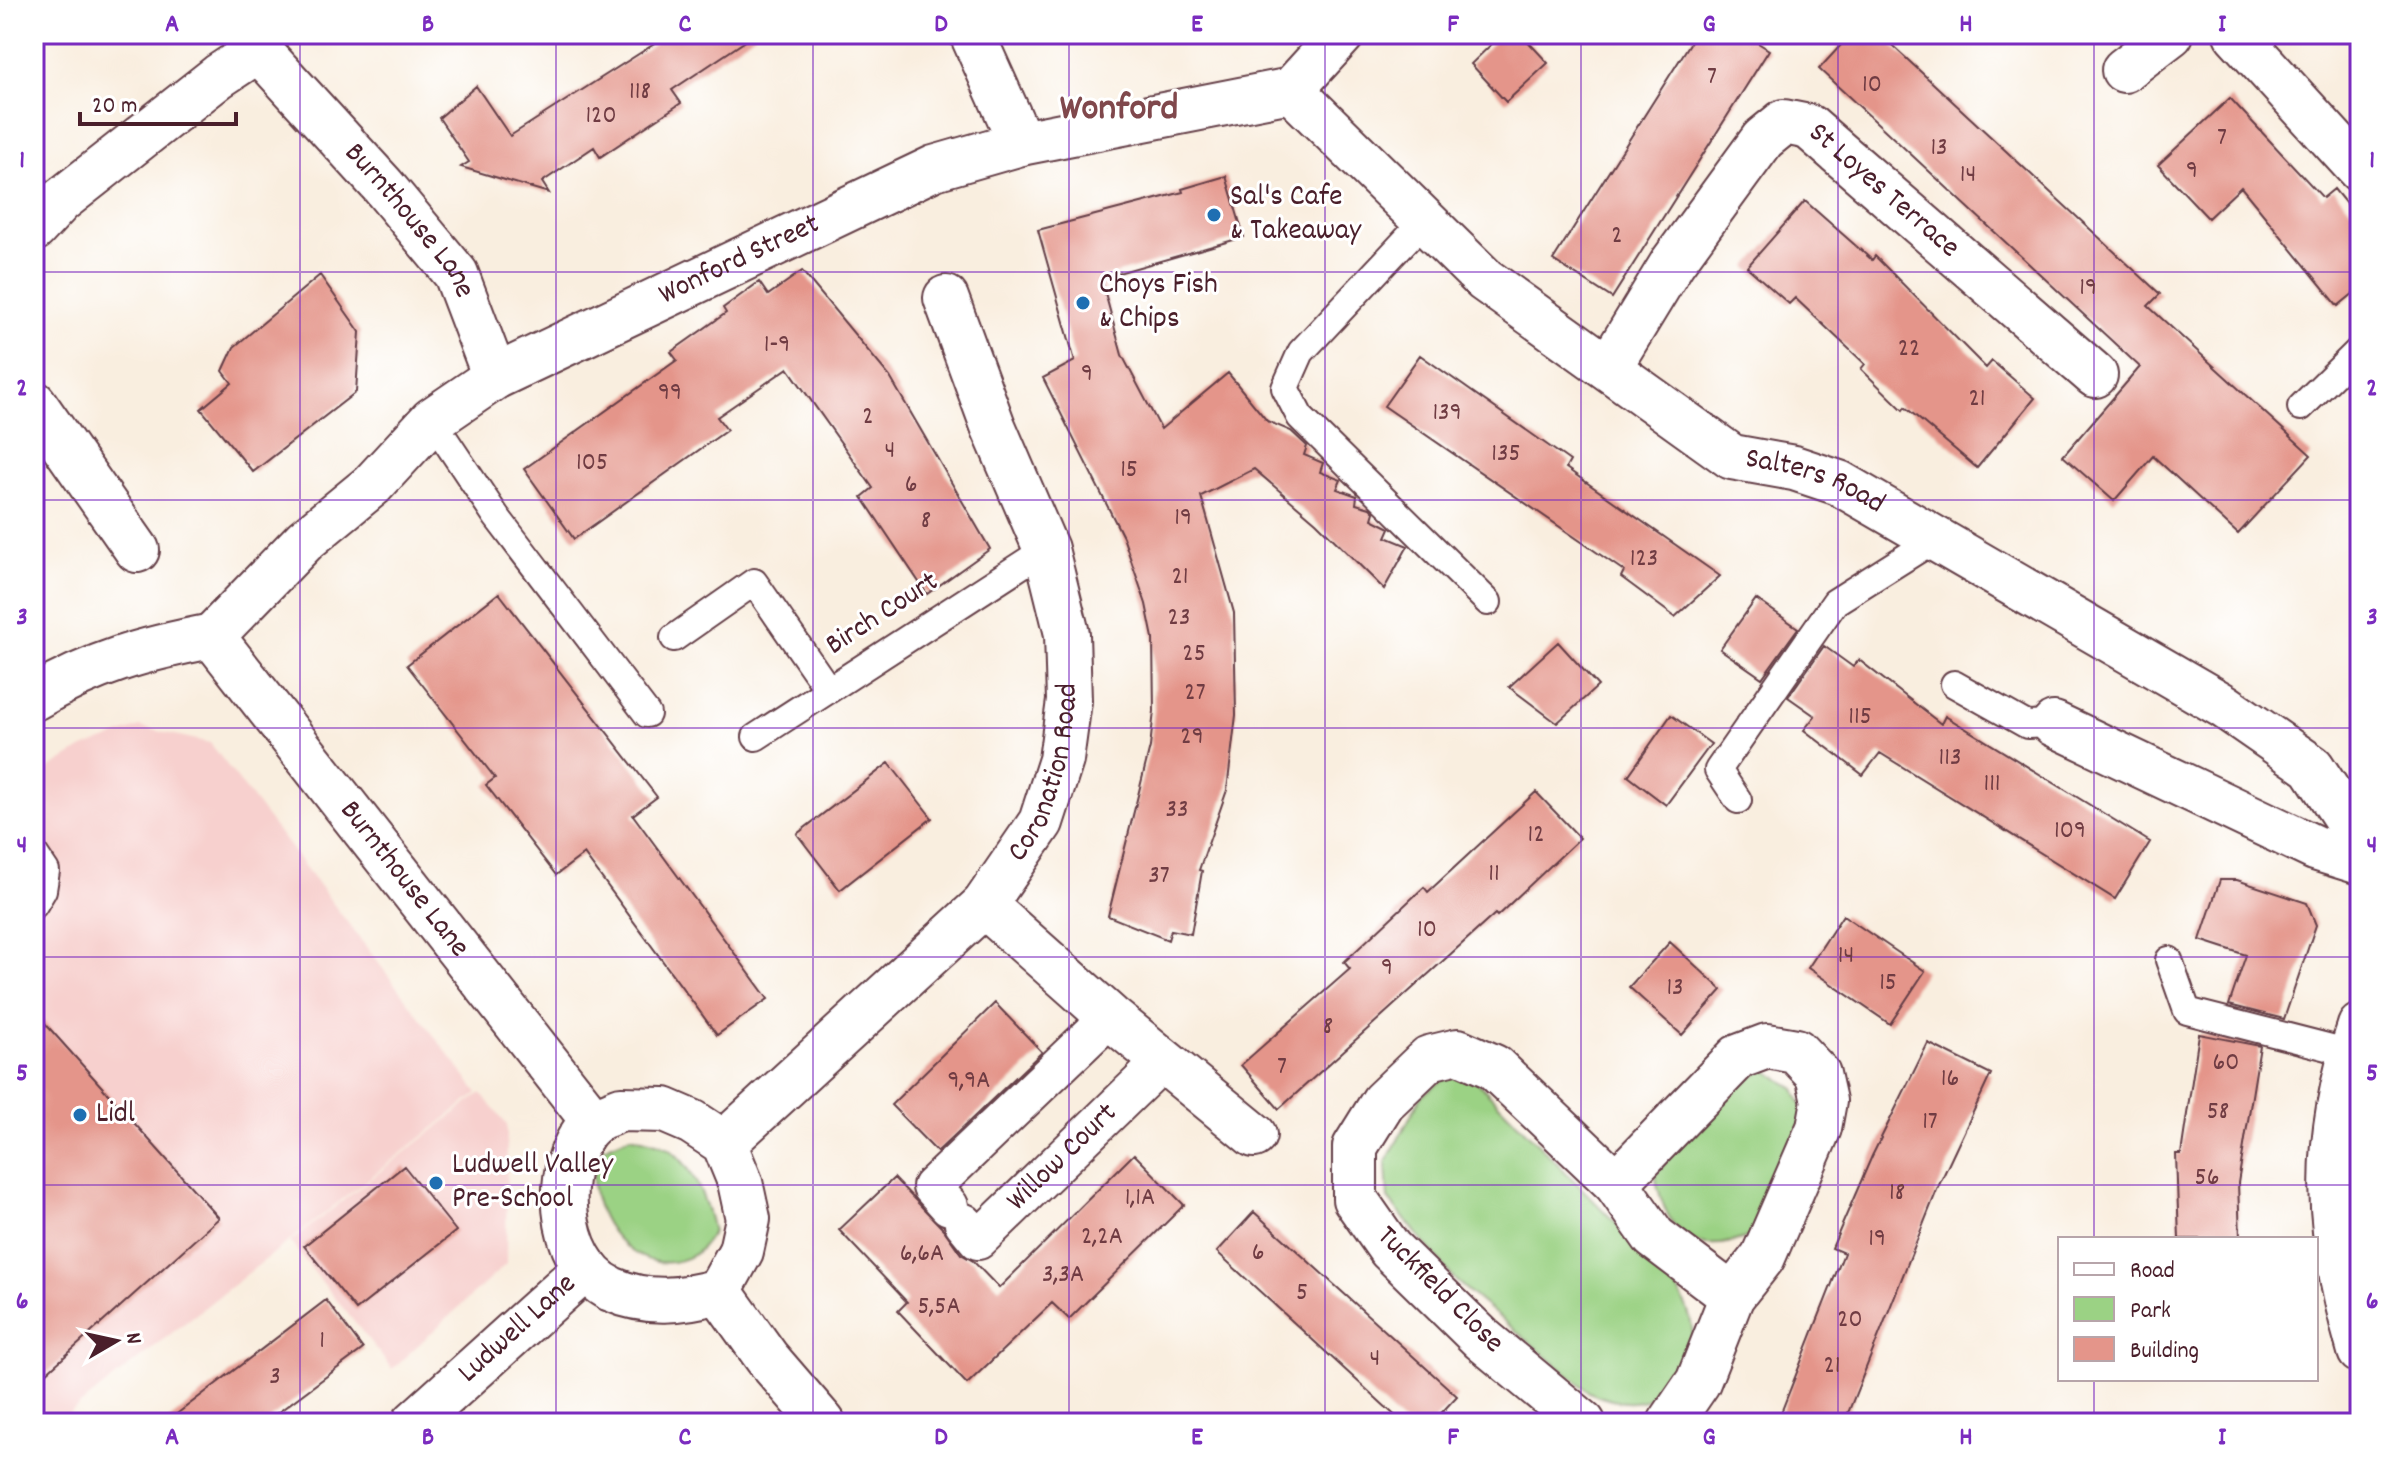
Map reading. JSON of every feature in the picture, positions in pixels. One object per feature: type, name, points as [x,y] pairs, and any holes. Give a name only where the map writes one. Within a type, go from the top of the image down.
[{"type":"street","points":[[972,34],[1021,143]]},
{"type":"street","points":[[1291,90],[1342,34]]},
{"type":"street","points":[[2124,70],[2171,34]]},
{"type":"street","points":[[2236,34],[2360,170]]},
{"type":"street","name":"Burnthouse Lane","points":[[34,229],[60,201],[219,76],[250,43],[383,186],[456,274],[495,377]]},
{"type":"street","name":"Wonford Street","points":[[212,636],[305,540],[372,485],[432,420],[495,377],[786,235],[934,168],[1021,143],[1291,90]]},
{"type":"street","name":"Salters Road","points":[[1291,90],[1485,280],[1732,457],[1794,468],[1839,483],[2224,706],[2312,767],[2360,840]]},
{"type":"street","name":"St Loyes Terrace","points":[[1609,367],[1673,262],[1763,139],[1784,122],[1809,127],[2095,375]]},
{"type":"street","name":"Coronation Road","points":[[724,1143],[984,905],[1041,822],[1061,760],[1069,701],[1067,634],[1046,549],[993,426],[946,298]]},
{"type":"street","points":[[34,403],[137,550]]},
{"type":"street","points":[[34,698],[93,667],[142,650],[212,636]]},
{"type":"street","name":"Burnthouse Lane","points":[[212,636],[594,1122]]},
{"type":"street","points":[[2054,724],[2315,848],[2360,862]]},
{"type":"street","points":[[984,905],[1110,1017],[1254,1135]]},
{"type":"street","name":"Willow Court","points":[[1110,1017],[948,1205],[978,1240],[1163,1061]]},
{"type":"street","points":[[2355,1040],[2331,1165],[2330,1202],[2345,1299],[2360,1351]]},
{"type":"street","points":[[1616,1183],[1738,1057],[1767,1046],[1796,1051],[1818,1074],[1824,1101],[1819,1128],[1763,1257],[1732,1296],[1698,1382],[1670,1423]]},
{"type":"street","name":"Tuckfield Close","points":[[1583,1423],[1482,1339],[1390,1249],[1355,1199],[1355,1147],[1383,1102],[1429,1058],[1458,1051],[1494,1067],[1616,1183],[1654,1237],[1732,1296]]},
{"type":"street","points":[[621,1109],[664,1110],[692,1122],[724,1143],[740,1182],[748,1219],[741,1251],[719,1291],[683,1301],[640,1299],[608,1288],[586,1268],[573,1239],[563,1199],[565,1165],[594,1122],[621,1109]]},
{"type":"street","name":"Ludwell Lane","points":[[414,1423],[586,1268]]},
{"type":"street","points":[[719,1291],[767,1358],[823,1423]]},
{"type":"lane","points":[[1423,222],[1301,352],[1285,388],[1300,417],[1488,602]]},
{"type":"lane","points":[[2301,407],[2360,349]]},
{"type":"lane","points":[[432,420],[496,516],[647,714]]},
{"type":"lane","points":[[1738,800],[1718,770],[1835,602],[1935,539]]},
{"type":"lane","name":"Birch Court","points":[[756,737],[1046,549]]},
{"type":"lane","points":[[674,638],[754,582],[828,689]]},
{"type":"lane","points":[[1954,684],[2027,725],[2054,724]]},
{"type":"lane","points":[[34,853],[46,871],[43,890],[34,905]]},
{"type":"lane","points":[[2169,960],[2187,1011],[2355,1040]]},
{"type":"shaded area","points":[[140,727],[210,743],[478,1093],[57,1423],[34,1423],[34,778],[81,749]]},
{"type":"shaded area","name":"Ludwell Valley Pre-School","points":[[481,1093],[507,1125],[506,1264],[392,1369],[290,1242]]},
{"type":"green space","points":[[1766,1070],[1795,1089],[1805,1114],[1758,1233],[1717,1244],[1688,1238],[1668,1215],[1655,1175],[1725,1088]]},
{"type":"green space","points":[[1452,1074],[1476,1081],[1665,1273],[1678,1292],[1691,1320],[1691,1342],[1674,1378],[1654,1396],[1631,1402],[1589,1392],[1456,1281],[1388,1199],[1386,1162],[1422,1095]]},
{"type":"green space","points":[[631,1136],[673,1152],[690,1171],[707,1208],[713,1232],[693,1255],[674,1262],[656,1262],[639,1256],[611,1231],[602,1215],[595,1197],[595,1167],[603,1148]]},
{"type":"building","points":[[670,34],[756,34],[672,90],[681,103],[600,157],[594,147],[542,182],[549,193],[461,167],[469,162],[439,118],[476,86],[510,136]]},
{"type":"building","points":[[1502,34],[1521,34],[1548,63],[1506,102],[1471,64]]},
{"type":"building","points":[[1696,34],[1744,34],[1769,50],[1612,298],[1553,260]]},
{"type":"building","points":[[1851,34],[1880,34],[2160,294],[2148,306],[2311,455],[2238,534],[2153,456],[2114,501],[2063,456],[2140,367],[1819,69]]},
{"type":"building","points":[[2230,98],[2323,198],[2334,189],[2360,221],[2360,288],[2338,306],[2241,187],[2208,218],[2158,165]]},
{"type":"building","points":[[1226,176],[1244,237],[1101,278],[1122,355],[1161,429],[1228,373],[1267,421],[1291,431],[1307,446],[1304,455],[1323,463],[1320,472],[1341,480],[1337,489],[1357,496],[1356,504],[1370,508],[1374,512],[1372,519],[1390,528],[1386,537],[1408,546],[1384,589],[1316,522],[1254,469],[1201,496],[1234,613],[1236,715],[1227,790],[1199,870],[1202,871],[1191,934],[1171,930],[1168,940],[1108,916],[1150,747],[1154,711],[1153,638],[1146,604],[1123,537],[1043,378],[1075,361],[1038,230],[1183,192],[1182,189]]},
{"type":"building","points":[[1805,201],[1872,260],[1875,256],[1986,368],[1992,361],[2035,398],[1977,468],[1905,407],[1903,410],[1861,369],[1865,364],[1795,298],[1789,304],[1747,267]]},
{"type":"building","points":[[802,271],[890,377],[990,549],[927,594],[862,497],[873,488],[788,368],[717,417],[727,430],[574,539],[524,469],[677,360],[671,352],[726,313],[723,308],[759,282],[768,295]]},
{"type":"building","points":[[320,275],[360,332],[356,392],[253,472],[201,409],[232,383],[223,371],[234,347]]},
{"type":"building","points":[[1420,355],[1570,461],[1566,468],[1720,576],[1675,617],[1621,577],[1624,571],[1384,406]]},
{"type":"building","points":[[499,593],[657,797],[633,815],[768,999],[717,1035],[584,854],[556,875],[486,785],[495,778],[407,665]]},
{"type":"building","points":[[1756,599],[1798,628],[1762,678],[1720,649]]},
{"type":"building","points":[[1558,642],[1598,686],[1557,723],[1509,687]]},
{"type":"building","points":[[1824,646],[1853,667],[1859,660],[1941,724],[1945,716],[2150,842],[2115,899],[1880,753],[1863,775],[1804,730],[1815,716],[1788,697]]},
{"type":"building","points":[[1671,715],[1711,744],[1666,805],[1628,776]]},
{"type":"building","points":[[889,763],[932,818],[840,890],[797,834]]},
{"type":"building","points":[[1536,792],[1580,838],[1497,916],[1495,914],[1279,1109],[1241,1065],[1350,969],[1344,962],[1424,887],[1428,892]]},
{"type":"building","points":[[2220,880],[2237,880],[2307,903],[2316,925],[2284,1019],[2229,1005],[2246,955],[2200,940]]},
{"type":"building","points":[[1843,915],[1925,971],[1890,1024],[1808,968]]},
{"type":"building","points":[[1670,942],[1722,990],[1682,1035],[1629,987]]},
{"type":"building","points":[[995,1003],[1042,1052],[937,1152],[891,1105]]},
{"type":"building","name":"Lidl","points":[[34,1011],[219,1218],[34,1384]]},
{"type":"building","points":[[2199,1034],[2260,1046],[2238,1183],[2240,1237],[2179,1237],[2176,1154],[2181,1154]]},
{"type":"building","points":[[1928,1043],[1991,1074],[1939,1185],[1844,1423],[1777,1423],[1844,1253],[1832,1248],[1872,1156]]},
{"type":"building","points":[[1134,1154],[1184,1205],[1069,1319],[1052,1303],[967,1384],[898,1311],[907,1302],[839,1230],[894,1178],[944,1230],[961,1254],[973,1261],[999,1288]]},
{"type":"building","points":[[404,1166],[456,1231],[356,1310],[304,1246]]},
{"type":"building","points":[[1254,1212],[1457,1396],[1432,1423],[1403,1423],[1217,1252]]},
{"type":"building","points":[[326,1300],[363,1349],[264,1423],[165,1423]]},
{"type":"place","name":"Sal's Cafe & Takeaway","points":[[1214,215]]},
{"type":"place","name":"Choys Fish & Chips","points":[[1083,303]]},
{"type":"place","name":"Lidl","points":[[80,1115]]},
{"type":"place","name":"Ludwell Valley Pre-School","points":[[436,1183]]},
{"type":"district","name":"Wonford","points":[[1119,110]]}]
